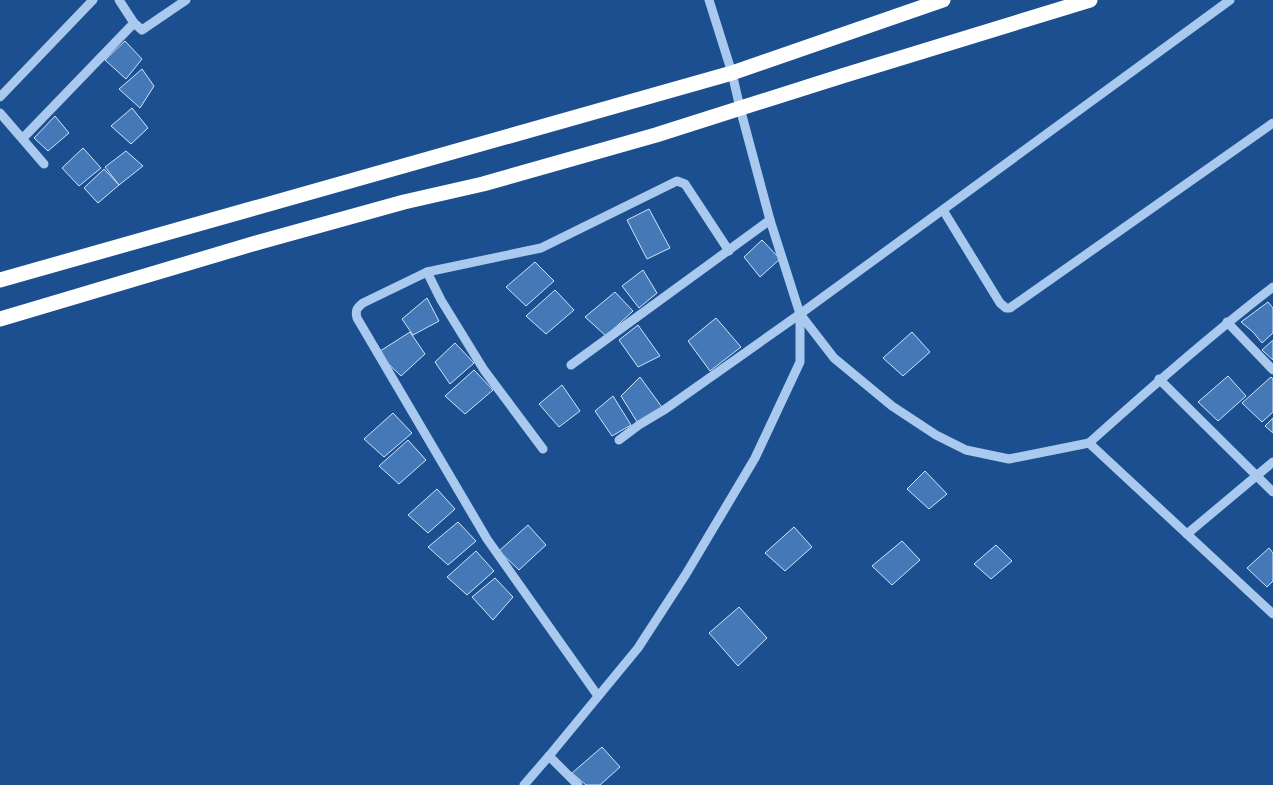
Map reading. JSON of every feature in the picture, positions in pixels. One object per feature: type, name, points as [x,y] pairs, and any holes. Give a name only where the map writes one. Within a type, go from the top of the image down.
[{"type":"highway","points":[[0,280],[732,73],[943,0]]},
{"type":"highway","points":[[0,319],[256,243],[404,202],[483,184],[656,135],[1090,0]]},
{"type":"street","points":[[0,97],[93,0]]},
{"type":"street","points":[[119,0],[134,23],[142,30],[186,0]]},
{"type":"street","points":[[524,785],[638,648],[686,574],[755,458],[800,362],[800,314],[770,220],[732,73],[709,0]]},
{"type":"street","points":[[619,440],[800,314],[1230,0]]},
{"type":"street","points":[[22,138],[134,23]]},
{"type":"street","points":[[0,113],[44,164]]},
{"type":"street","points":[[943,210],[1000,303],[1006,308],[1010,308],[1273,123]]},
{"type":"street","points":[[598,696],[487,539],[357,318],[356,312],[363,303],[427,272],[541,248],[677,181],[685,184],[729,251]]},
{"type":"street","points":[[571,365],[770,220]]},
{"type":"street","points":[[427,272],[484,370],[543,448]]},
{"type":"street","points":[[800,314],[834,358],[892,406],[936,435],[966,450],[1009,459],[1089,443],[1159,379],[1227,322],[1273,287]]},
{"type":"street","points":[[1227,322],[1273,370]]},
{"type":"street","points":[[1159,379],[1273,492]]},
{"type":"street","points":[[1089,443],[1273,614]]},
{"type":"street","points":[[1187,534],[1273,462]]},
{"type":"street","points":[[549,756],[578,785]]},
{"type":"building","points":[[125,41],[142,59],[126,79],[105,60]]},
{"type":"building","points":[[142,69],[154,86],[140,108],[119,89]]},
{"type":"building","points":[[132,108],[148,128],[131,144],[111,126]]},
{"type":"building","points":[[55,116],[69,133],[48,151],[34,138]]},
{"type":"building","points":[[83,148],[101,168],[79,186],[62,168]]},
{"type":"building","points":[[126,151],[143,166],[119,185],[105,167]]},
{"type":"building","points":[[104,169],[119,185],[98,203],[84,188]]},
{"type":"building","points":[[649,209],[670,248],[647,259],[627,220]]},
{"type":"building","points":[[762,240],[780,259],[760,277],[744,257]]},
{"type":"building","points":[[535,262],[554,281],[526,306],[506,287]]},
{"type":"building","points":[[643,270],[657,293],[639,308],[622,286]]},
{"type":"building","points":[[555,290],[574,310],[546,334],[526,316]]},
{"type":"building","points":[[615,292],[633,311],[606,336],[585,317]]},
{"type":"building","points":[[427,298],[439,321],[413,335],[402,319]]},
{"type":"building","points":[[1268,302],[1273,308],[1273,333],[1262,343],[1241,322]]},
{"type":"building","points":[[716,318],[741,347],[710,371],[688,341]]},
{"type":"building","points":[[638,325],[660,356],[638,367],[619,340]]},
{"type":"building","points":[[410,332],[425,354],[401,376],[377,353]]},
{"type":"building","points":[[912,332],[930,352],[903,376],[883,358]]},
{"type":"building","points":[[1273,340],[1273,360],[1262,350]]},
{"type":"building","points":[[455,343],[474,363],[450,384],[435,362]]},
{"type":"building","points":[[474,370],[493,390],[465,414],[445,396]]},
{"type":"building","points":[[1228,376],[1246,396],[1218,421],[1198,402]]},
{"type":"building","points":[[640,377],[664,410],[639,425],[621,396]]},
{"type":"building","points":[[1271,377],[1273,379],[1273,412],[1262,422],[1242,403]]},
{"type":"building","points":[[562,385],[580,411],[559,427],[539,404]]},
{"type":"building","points":[[613,396],[631,425],[612,436],[595,411]]},
{"type":"building","points":[[393,413],[412,433],[384,457],[364,439]]},
{"type":"building","points":[[1273,418],[1273,433],[1265,426]]},
{"type":"building","points":[[408,440],[426,460],[399,484],[379,466]]},
{"type":"building","points":[[925,471],[947,494],[929,509],[907,489]]},
{"type":"building","points":[[437,489],[455,509],[428,533],[408,515]]},
{"type":"building","points":[[458,522],[476,541],[448,565],[428,547]]},
{"type":"building","points":[[528,525],[546,545],[519,570],[499,551]]},
{"type":"building","points":[[794,527],[812,547],[785,571],[765,553]]},
{"type":"building","points":[[902,541],[920,560],[892,585],[872,566]]},
{"type":"building","points":[[996,545],[1012,561],[991,579],[974,564]]},
{"type":"building","points":[[1269,548],[1273,553],[1273,581],[1267,587],[1247,568]]},
{"type":"building","points":[[476,551],[494,571],[467,595],[447,577]]},
{"type":"building","points":[[495,578],[513,597],[493,620],[472,597]]},
{"type":"building","points":[[739,607],[767,638],[738,666],[709,633]]},
{"type":"building","points":[[602,747],[620,767],[600,785],[586,785],[572,773]]}]
